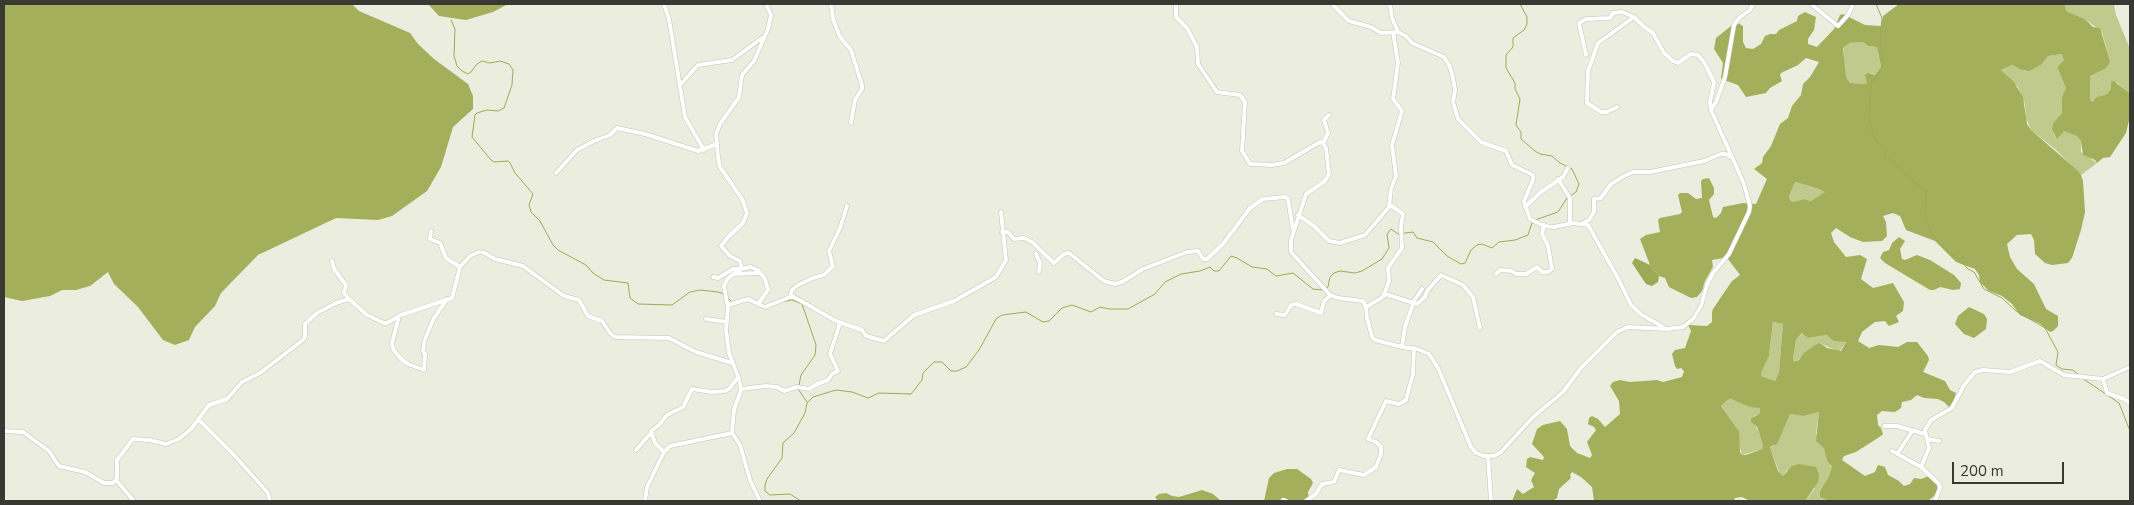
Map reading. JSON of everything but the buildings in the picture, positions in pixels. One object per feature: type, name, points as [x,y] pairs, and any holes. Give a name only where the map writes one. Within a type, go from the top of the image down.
[{"type":"street","points":[[664,4],[669,19],[687,122],[704,150]]},
{"type":"street","points":[[741,269],[740,261],[730,256],[721,245],[743,223],[747,213],[742,199],[720,167],[717,129],[739,97],[742,75],[754,61],[771,18],[766,4]]},
{"type":"street","points":[[831,4],[832,19],[840,37],[851,50],[862,85],[862,89],[855,100],[852,123]]},
{"type":"street","points":[[1176,4],[1176,17],[1192,37],[1197,47],[1198,64],[1214,88],[1220,94],[1240,95],[1245,102],[1242,151],[1250,164],[1272,165],[1284,163],[1320,142],[1323,143]]},
{"type":"street","points":[[1332,4],[1349,21],[1371,27],[1381,33],[1396,32],[1406,36],[1412,43],[1446,60],[1453,78],[1455,114],[1476,139],[1487,146],[1506,151],[1512,165],[1533,175],[1534,180],[1524,201],[1530,219],[1554,227],[1570,223],[1588,226],[1631,305],[1642,316],[1667,329]]},
{"type":"street","points":[[1298,215],[1314,226],[1329,241],[1340,243],[1365,235],[1390,205],[1391,189],[1396,176],[1392,145],[1402,111],[1393,99],[1398,62],[1396,32],[1390,4]]},
{"type":"street","points":[[1711,110],[1725,77],[1734,25],[1739,18],[1750,10],[1753,4]]},
{"type":"street","points":[[1811,4],[1838,26],[1848,15],[1853,4]]},
{"type":"street","points":[[1323,143],[1326,148],[1329,174],[1325,181],[1306,194],[1293,234],[1291,252],[1331,295],[1342,299],[1361,300],[1366,307],[1367,318],[1374,339],[1402,348],[1414,348],[1424,351],[1431,357],[1438,368],[1472,449],[1476,454],[1488,456],[1501,452],[1533,417],[1553,402],[1581,368],[1617,332],[1628,327],[1667,329],[1683,327],[1698,312],[1706,285],[1713,273],[1729,254],[1749,212],[1750,206],[1744,184],[1711,110],[1714,82],[1698,54],[1693,54],[1680,62],[1673,61],[1664,53],[1653,33],[1634,17],[1622,12],[1613,13],[1610,18],[1586,19],[1579,23],[1586,54]]},
{"type":"street","points":[[1617,107],[1607,112],[1601,112],[1587,102],[1588,71],[1598,43],[1634,17]]},
{"type":"street","points":[[680,85],[698,66],[732,60],[763,38]]},
{"type":"street","points":[[1323,143],[1328,133],[1324,120],[1329,115]]},
{"type":"street","points":[[556,172],[577,150],[594,141],[610,136],[614,129],[617,128],[645,134],[698,151],[717,144]]},
{"type":"street","points":[[1582,224],[1589,220],[1594,212],[1594,199],[1601,198],[1611,184],[1624,176],[1633,172],[1650,172],[1704,161],[1721,154],[1727,146]]},
{"type":"street","points":[[1721,154],[1729,156],[1735,162]]},
{"type":"street","points":[[1525,207],[1563,177],[1568,168]]},
{"type":"street","points":[[1558,180],[1570,198],[1570,223]]},
{"type":"street","points":[[1002,232],[1008,232],[1014,239],[1024,238],[1032,242],[1056,263],[1064,254],[1069,253],[1104,281],[1115,284],[1122,282],[1143,269],[1187,252],[1198,251],[1203,259],[1206,259],[1223,244],[1250,208],[1268,198],[1288,199],[1293,234]]},
{"type":"street","points":[[1366,307],[1381,299],[1384,294],[1389,281],[1388,268],[1402,245],[1401,227],[1403,214],[1390,205]]},
{"type":"street","points":[[790,297],[792,290],[798,285],[824,275],[832,267],[829,252],[848,206]]},
{"type":"street","points":[[728,305],[747,299],[769,306],[790,297],[840,322],[862,330],[866,336],[885,341],[914,315],[954,301],[996,277],[1006,260],[1001,212]]},
{"type":"street","points":[[1496,274],[1500,270],[1512,271],[1516,274],[1526,274],[1537,267],[1542,272],[1548,272],[1552,269],[1548,246],[1542,234],[1544,225]]},
{"type":"street","points":[[432,231],[430,239],[440,243],[446,258],[460,267]]},
{"type":"street","points":[[332,261],[334,269],[346,285],[344,294],[367,314],[384,324],[399,316],[447,299],[454,294],[457,272],[460,267],[470,256],[482,252],[493,258],[523,266],[564,296],[579,300],[588,316],[602,321],[615,337],[669,338],[696,352],[732,363]]},
{"type":"street","points":[[1036,254],[1040,263],[1039,272]]},
{"type":"street","points":[[1040,263],[1050,258]]},
{"type":"street","points":[[712,277],[718,278],[733,269],[752,267],[765,279],[768,290],[758,304]]},
{"type":"street","points":[[741,269],[728,278],[724,286],[728,305],[726,335],[732,363],[741,389],[734,410],[732,433],[740,445],[751,485],[760,501]]},
{"type":"street","points":[[733,274],[758,273]]},
{"type":"street","points":[[1384,294],[1417,304],[1424,298],[1426,291],[1440,275],[1463,286],[1473,297],[1480,328]]},
{"type":"street","points":[[1402,348],[1405,326],[1422,289]]},
{"type":"street","points":[[1276,314],[1285,315],[1291,305],[1296,304],[1304,305],[1321,313],[1324,301],[1331,295]]},
{"type":"street","points":[[134,501],[116,480],[117,460],[133,439],[170,443],[185,434],[209,405],[227,399],[242,382],[260,373],[304,339],[305,324],[308,320],[336,303],[349,299]]},
{"type":"street","points":[[399,316],[392,343],[393,349],[408,364],[424,370],[425,354],[423,351],[425,339],[434,318],[447,299]]},
{"type":"street","points":[[706,319],[727,322]]},
{"type":"street","points":[[741,389],[766,386],[778,387],[784,391],[797,387],[809,389],[828,380],[832,374],[838,371],[830,354],[840,322]]},
{"type":"street","points":[[1306,501],[1316,494],[1325,482],[1334,482],[1339,470],[1364,475],[1376,467],[1381,454],[1381,447],[1376,442],[1368,439],[1386,401],[1399,404],[1406,400],[1413,374],[1414,348]]},
{"type":"street","points":[[1921,467],[1929,451],[1925,434],[1929,422],[1952,408],[1968,379],[1978,371],[2010,372],[2040,361],[2064,375],[2103,379],[2130,367]]},
{"type":"street","points":[[636,450],[667,415],[683,407],[691,390],[725,391],[730,389],[738,377]]},
{"type":"street","points":[[2103,379],[2107,393],[2130,403]]},
{"type":"street","points":[[198,419],[268,493],[270,501]]},
{"type":"street","points":[[1884,426],[1897,426],[1925,434]]},
{"type":"street","points":[[1897,454],[1913,430]]},
{"type":"street","points":[[4,431],[23,432],[49,451],[59,466],[85,472],[104,483],[111,483],[116,480]]},
{"type":"street","points":[[645,501],[647,488],[664,452],[673,444],[732,433]]},
{"type":"street","points":[[650,434],[664,452]]},
{"type":"street","points":[[1927,439],[1939,441]]},
{"type":"street","points":[[1892,451],[1921,467],[1940,484],[1935,501]]},
{"type":"street","points":[[1488,456],[1491,501]]},
{"type":"shaded area","points":[[4,4],[352,4],[359,11],[410,33],[418,44],[434,59],[468,84],[473,96],[473,109],[453,127],[441,167],[427,191],[392,216],[378,220],[336,218],[258,255],[221,293],[215,306],[195,327],[189,340],[175,345],[163,340],[138,307],[114,284],[108,272],[90,286],[76,290],[62,290],[50,296],[22,301],[4,297]]},
{"type":"shaded area","points":[[428,4],[508,4],[493,12],[466,20],[439,16]]},
{"type":"shaded area","points":[[1899,4],[2065,4],[2066,11],[2085,19],[2093,27],[2100,28],[2110,61],[2105,69],[2090,76],[2090,100],[2092,102],[2097,97],[2107,94],[2111,89],[2111,82],[2114,81],[2130,94],[2130,116],[2126,133],[2110,157],[2103,158],[2097,163],[2095,160],[2083,155],[2081,141],[2077,136],[2064,131],[2057,139],[2052,130],[2053,123],[2062,113],[2062,97],[2066,88],[2057,67],[2064,60],[2062,54],[2048,56],[2042,64],[2029,71],[2012,65],[2001,70],[2014,82],[2023,97],[2027,124],[2031,130],[2077,170],[2083,181],[2085,212],[2072,258],[2068,263],[2052,265],[2045,263],[2035,254],[2034,240],[2031,234],[2017,235],[2007,244],[2010,257],[2017,269],[2034,284],[2046,309],[2058,316],[2058,326],[2053,331],[2050,332],[2039,323],[2020,315],[2012,304],[2002,296],[1989,291],[1980,282],[1979,275],[1975,269],[1956,262],[1935,241],[1906,230],[1900,216],[1893,213],[1883,216],[1886,222],[1887,236],[1882,241],[1863,242],[1850,237],[1836,228],[1831,233],[1834,242],[1846,257],[1860,255],[1867,259],[1861,279],[1873,288],[1893,283],[1904,302],[1903,311],[1896,316],[1899,322],[1889,326],[1885,321],[1875,322],[1862,332],[1858,341],[1869,348],[1879,345],[1898,347],[1907,342],[1917,342],[1929,360],[1923,372],[1945,381],[1950,390],[1956,393],[1949,407],[1938,399],[1924,398],[1917,395],[1911,400],[1902,402],[1901,408],[1895,412],[1882,411],[1877,415],[1878,425],[1883,434],[1856,452],[1844,456],[1842,460],[1865,476],[1875,472],[1878,465],[1885,467],[1888,475],[1904,486],[1910,484],[1914,478],[1921,479],[1929,476],[1938,485],[1934,496],[1928,501],[1829,501],[1820,497],[1820,491],[1829,476],[1832,466],[1827,461],[1824,448],[1816,441],[1819,412],[1804,416],[1790,414],[1777,444],[1770,447],[1778,471],[1783,476],[1792,466],[1799,464],[1816,467],[1819,475],[1818,482],[1805,501],[1750,501],[1742,497],[1735,498],[1734,501],[1594,501],[1592,487],[1572,472],[1571,478],[1559,489],[1557,498],[1554,500],[1512,501],[1517,489],[1523,494],[1534,487],[1531,480],[1535,473],[1526,467],[1527,459],[1530,457],[1543,460],[1544,457],[1532,444],[1537,429],[1543,425],[1560,421],[1567,429],[1570,446],[1577,453],[1590,458],[1592,455],[1587,442],[1596,430],[1588,424],[1589,418],[1592,416],[1598,419],[1605,427],[1620,414],[1619,401],[1610,386],[1613,382],[1620,380],[1630,382],[1657,380],[1663,382],[1682,377],[1684,371],[1681,368],[1677,369],[1672,354],[1675,350],[1685,348],[1691,331],[1688,325],[1707,326],[1712,322],[1713,309],[1732,281],[1740,275],[1728,259],[1712,260],[1713,267],[1702,291],[1697,297],[1691,298],[1669,287],[1665,278],[1659,276],[1650,265],[1640,239],[1646,235],[1660,232],[1658,220],[1660,218],[1682,212],[1678,195],[1680,193],[1688,193],[1696,199],[1702,198],[1701,181],[1703,179],[1709,178],[1714,188],[1714,194],[1709,200],[1713,217],[1716,218],[1721,213],[1723,207],[1743,203],[1756,204],[1767,179],[1754,169],[1762,163],[1763,157],[1771,146],[1780,124],[1788,118],[1792,106],[1801,95],[1803,84],[1810,77],[1819,62],[1806,58],[1798,65],[1781,73],[1782,81],[1770,88],[1766,93],[1746,97],[1738,85],[1721,79],[1723,63],[1714,49],[1716,38],[1736,22],[1743,26],[1743,42],[1746,48],[1753,49],[1761,44],[1765,36],[1776,34],[1779,30],[1797,21],[1798,16],[1805,12],[1816,17],[1814,30],[1808,39],[1808,44],[1817,47],[1834,29],[1840,15],[1843,14],[1865,25],[1881,26],[1883,16]],"holes":[[[1863,42],[1868,46],[1877,47],[1881,67],[1875,75],[1868,73],[1865,75],[1867,84],[1850,83],[1846,77],[1843,50],[1850,43]],[[1796,182],[1825,192],[1811,201],[1804,199],[1793,202],[1789,197]],[[1773,322],[1783,324],[1779,372],[1775,381],[1761,376],[1769,356]],[[1802,333],[1808,338],[1827,335],[1834,341],[1846,342],[1841,351],[1827,348],[1820,343],[1817,344],[1804,353],[1799,360],[1794,362],[1796,340]],[[1731,399],[1750,407],[1760,408],[1760,413],[1751,419],[1751,422],[1757,427],[1763,446],[1762,449],[1742,455],[1740,452],[1739,431],[1721,406]]]},
{"type":"shaded area","points":[[2065,4],[2114,4],[2116,15],[2130,49],[2130,94],[2117,82],[2107,94],[2100,96],[2092,102],[2090,100],[2090,76],[2105,69],[2110,61],[2102,32],[2085,19],[2066,11]]},
{"type":"shaded area","points":[[1863,42],[1868,46],[1877,47],[1881,67],[1875,75],[1871,73],[1867,84],[1850,83],[1846,77],[1843,57],[1844,47],[1850,43]]},
{"type":"shaded area","points":[[2062,54],[2065,57],[2064,60],[2057,67],[2066,88],[2062,97],[2062,113],[2053,123],[2052,130],[2055,137],[2064,131],[2077,135],[2081,141],[2081,152],[2097,163],[2081,175],[2055,149],[2031,130],[2026,118],[2025,104],[2018,87],[2001,70],[2012,65],[2025,71],[2042,64],[2048,56]]},
{"type":"shaded area","points":[[1797,182],[1826,192],[1811,201],[1804,199],[1793,202],[1789,197],[1794,184]]},
{"type":"shaded area","points":[[1899,237],[1905,241],[1900,249],[1902,259],[1905,260],[1917,255],[1930,260],[1954,275],[1961,283],[1960,289],[1953,290],[1940,287],[1930,290],[1885,263],[1880,258],[1883,252],[1889,250],[1892,243]]},
{"type":"shaded area","points":[[1635,258],[1650,265],[1659,276],[1658,282],[1652,286],[1646,284],[1632,263]]},
{"type":"shaded area","points":[[1969,307],[1984,314],[1987,319],[1986,329],[1974,338],[1964,334],[1955,324],[1958,316]]},
{"type":"shaded area","points":[[1773,322],[1783,324],[1779,372],[1775,381],[1761,376],[1769,356]]},
{"type":"shaded area","points":[[1803,333],[1808,338],[1828,335],[1846,342],[1839,352],[1820,343],[1794,363],[1796,340]]},
{"type":"shaded area","points":[[1730,399],[1760,408],[1760,413],[1754,416],[1754,424],[1759,432],[1763,446],[1762,449],[1742,455],[1737,428],[1721,406],[1726,400]]},
{"type":"shaded area","points":[[1819,412],[1816,434],[1826,451],[1826,458],[1832,466],[1829,476],[1820,491],[1820,497],[1829,501],[1805,501],[1815,488],[1787,470],[1783,476],[1780,474],[1770,447],[1774,446],[1790,414],[1804,416]]},
{"type":"shaded area","points":[[1287,469],[1297,469],[1311,479],[1313,483],[1308,492],[1309,501],[1264,501],[1269,478],[1274,473]]},
{"type":"shaded area","points":[[1202,490],[1213,494],[1221,501],[1158,501],[1155,497],[1166,493],[1179,497]]},
{"type":"waterway","points":[[1520,4],[1527,17],[1527,24],[1524,30],[1513,38],[1513,47],[1506,55],[1506,68],[1515,83],[1515,89],[1520,99],[1516,125],[1521,132],[1521,139],[1535,151],[1552,156],[1560,163],[1572,169],[1579,184],[1576,192],[1570,196]]},
{"type":"waterway","points":[[1876,4],[1882,18],[1880,44],[1883,65],[1871,87],[1869,117],[1874,138],[1884,149],[1885,156],[1900,168],[1906,176],[1926,191],[1925,213],[1931,233],[1948,252],[1974,272],[1984,289],[2002,298],[2016,311],[2045,328],[2058,352],[2056,365],[2062,369],[2073,370],[2079,375]]},
{"type":"waterway","points":[[451,20],[455,29],[454,56],[457,66],[462,71],[468,74],[482,61],[490,63],[500,61],[509,64],[513,70],[512,85],[504,108],[498,111],[487,110],[477,113],[475,115],[472,137],[491,160],[494,162],[508,161],[510,163],[515,173],[533,194],[529,205],[531,212],[540,221],[553,245],[558,250],[586,265],[593,273],[604,280],[628,283],[630,298],[638,304],[672,305],[690,292],[700,290],[724,294]]},
{"type":"waterway","points":[[1535,220],[1558,212],[1567,198]]},
{"type":"waterway","points":[[801,501],[790,494],[770,495],[765,491],[765,485],[767,479],[782,458],[783,443],[794,433],[805,413],[807,403],[813,397],[836,390],[852,392],[868,398],[879,393],[911,394],[922,380],[923,373],[934,362],[942,362],[951,371],[957,371],[966,367],[979,350],[996,319],[1002,315],[1026,312],[1043,322],[1049,321],[1062,308],[1072,305],[1091,312],[1100,307],[1128,309],[1155,294],[1165,282],[1181,274],[1200,271],[1210,267],[1214,271],[1219,271],[1231,256],[1252,267],[1267,269],[1276,276],[1293,273],[1313,289],[1323,290],[1328,287],[1330,277],[1334,273],[1340,271],[1355,273],[1362,271],[1382,259],[1389,248],[1387,234],[1391,229],[1398,234],[1413,232],[1417,238],[1433,242],[1447,256],[1461,264],[1465,263],[1471,250],[1477,245],[1482,244],[1492,248],[1499,242],[1515,240],[1528,235],[1532,223]]},
{"type":"waterway","points":[[727,297],[733,303]]},
{"type":"waterway","points":[[781,302],[792,300],[802,304],[816,345],[815,355],[801,375],[799,385]]},
{"type":"waterway","points":[[2082,378],[2119,403],[2130,431]]},
{"type":"waterway","points":[[798,389],[807,402]]}]
